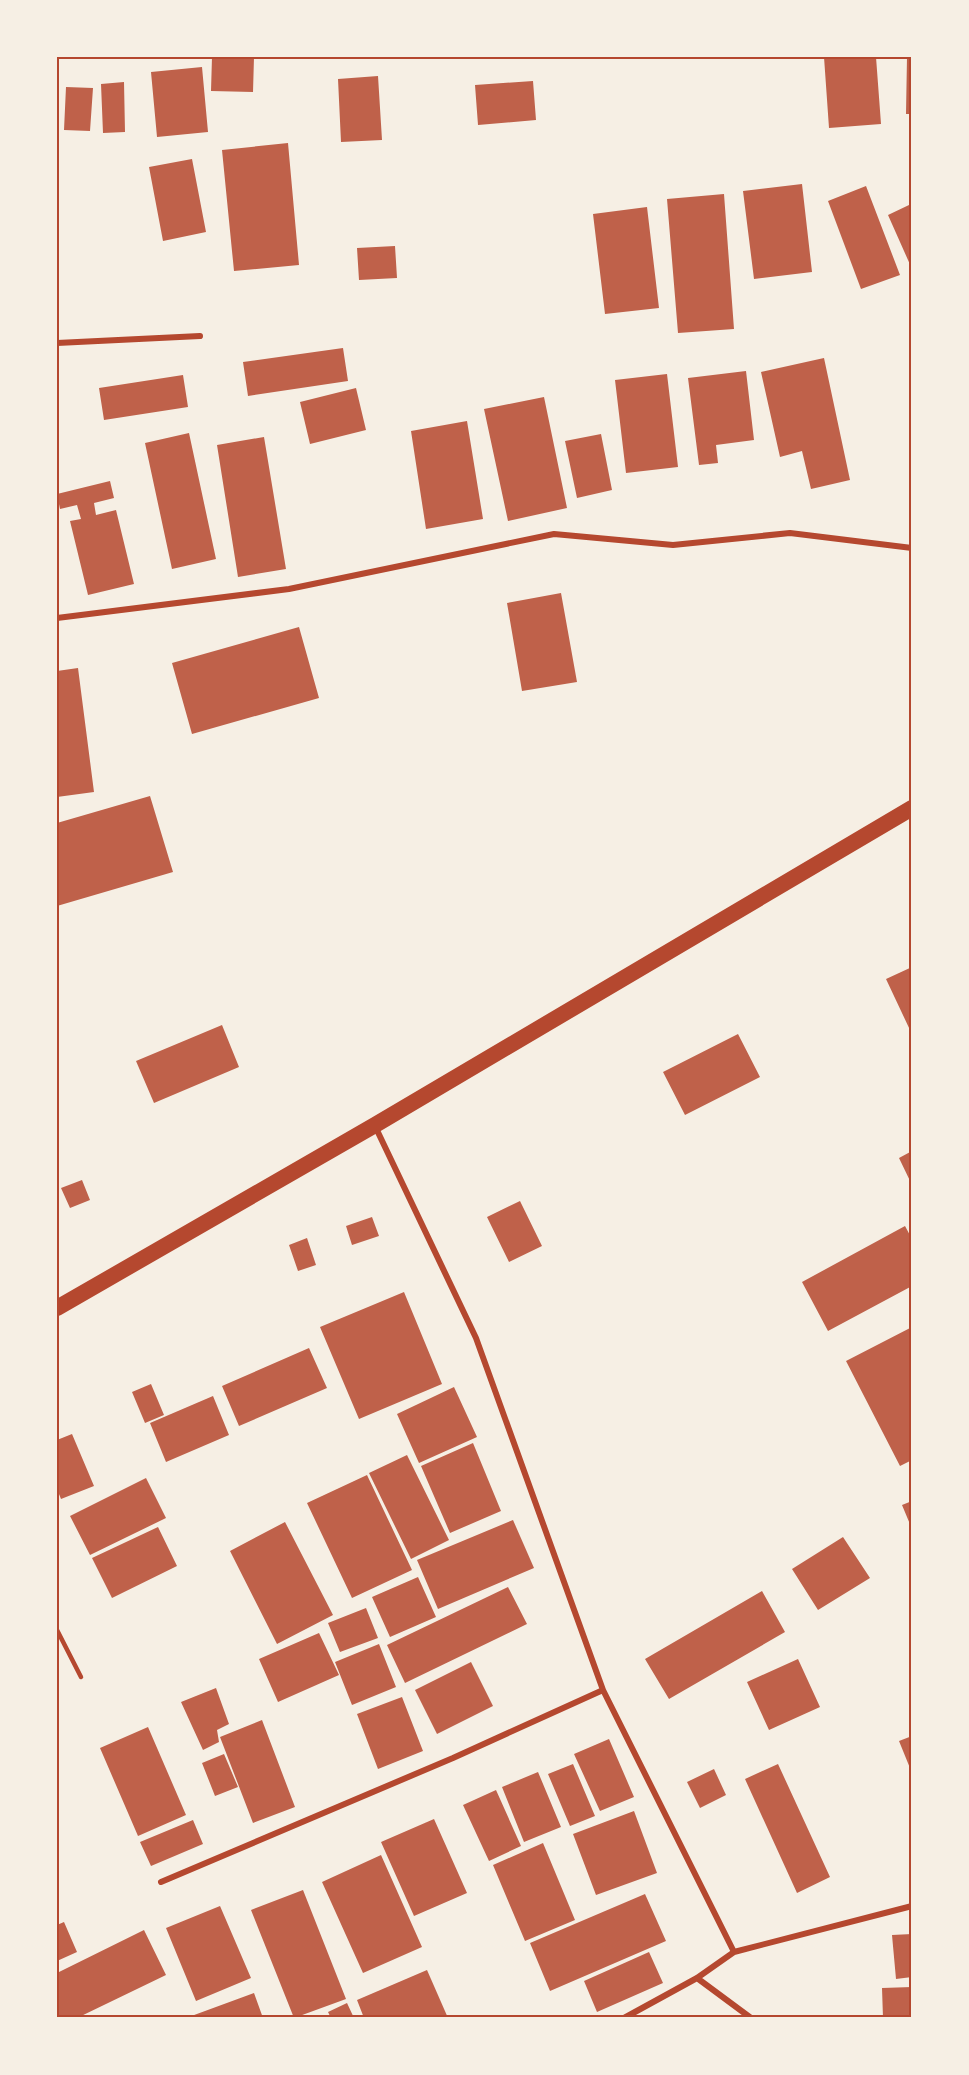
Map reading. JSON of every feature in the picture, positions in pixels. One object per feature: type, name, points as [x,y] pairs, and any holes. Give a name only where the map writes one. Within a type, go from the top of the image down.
[{"type":"highway","points":[[57,1308],[911,813]]},
{"type":"street","points":[[57,343],[200,336]]},
{"type":"street","points":[[57,618],[289,589],[554,534],[673,545],[790,533],[912,548]]},
{"type":"street","points":[[375,1125],[476,1338],[603,1690],[734,1952]]},
{"type":"street","points":[[161,1882],[453,1758],[603,1690]]},
{"type":"street","points":[[624,2018],[697,1978],[734,1952],[912,1906]]},
{"type":"street","points":[[697,1978],[751,2018]]},
{"type":"lane","points":[[57,1630],[81,1677]]},
{"type":"building","points":[[212,57],[254,57],[253,92],[211,91]]},
{"type":"building","points":[[824,57],[876,57],[881,124],[829,128]]},
{"type":"building","points":[[907,57],[912,57],[912,114],[906,114]]},
{"type":"building","points":[[202,67],[208,132],[157,137],[151,72]]},
{"type":"building","points":[[378,76],[382,140],[341,142],[338,79]]},
{"type":"building","points":[[533,81],[536,120],[478,125],[475,85]]},
{"type":"building","points":[[124,82],[125,132],[103,133],[101,84]]},
{"type":"building","points":[[66,87],[93,88],[90,131],[64,130]]},
{"type":"building","points":[[288,143],[299,265],[234,271],[222,150]]},
{"type":"building","points":[[192,159],[206,232],[163,241],[149,167]]},
{"type":"building","points":[[802,184],[812,272],[754,279],[743,191]]},
{"type":"building","points":[[866,186],[900,275],[861,289],[828,201]]},
{"type":"building","points":[[724,194],[734,329],[678,333],[667,199]]},
{"type":"building","points":[[909,205],[912,212],[912,269],[888,215]]},
{"type":"building","points":[[647,207],[659,308],[605,314],[593,214]]},
{"type":"building","points":[[395,246],[397,278],[359,280],[357,248]]},
{"type":"building","points":[[343,348],[348,381],[248,396],[243,362]]},
{"type":"building","points":[[824,358],[850,480],[811,489],[802,451],[780,457],[761,372]]},
{"type":"building","points":[[746,371],[754,440],[716,445],[718,463],[699,465],[688,378]]},
{"type":"building","points":[[667,374],[678,467],[626,473],[615,380]]},
{"type":"building","points":[[183,375],[188,407],[104,420],[99,388]]},
{"type":"building","points":[[356,388],[366,430],[310,444],[300,402]]},
{"type":"building","points":[[544,397],[567,508],[508,521],[484,409]]},
{"type":"building","points":[[467,421],[483,519],[426,529],[411,431]]},
{"type":"building","points":[[189,433],[216,559],[172,569],[145,443]]},
{"type":"building","points":[[601,434],[612,490],[577,498],[565,441]]},
{"type":"building","points":[[264,437],[286,569],[238,577],[217,445]]},
{"type":"building","points":[[110,481],[114,498],[94,503],[96,515],[116,510],[134,584],[88,595],[70,521],[81,519],[77,505],[60,509],[57,494]]},
{"type":"building","points":[[561,593],[577,682],[522,691],[507,603]]},
{"type":"building","points":[[299,627],[319,698],[192,734],[172,663]]},
{"type":"building","points":[[78,668],[94,792],[57,797],[57,671]]},
{"type":"building","points":[[150,796],[173,872],[57,906],[57,823]]},
{"type":"building","points":[[912,967],[912,1029],[910,1030],[886,979]]},
{"type":"building","points":[[222,1025],[239,1067],[154,1103],[136,1061]]},
{"type":"building","points":[[738,1034],[760,1077],[685,1115],[663,1072]]},
{"type":"building","points":[[912,1151],[912,1185],[899,1158]]},
{"type":"building","points":[[82,1180],[90,1200],[70,1208],[61,1188]]},
{"type":"building","points":[[520,1201],[542,1246],[509,1262],[487,1217]]},
{"type":"building","points":[[372,1217],[379,1236],[352,1245],[346,1226]]},
{"type":"building","points":[[905,1226],[912,1239],[912,1286],[828,1331],[802,1282]]},
{"type":"building","points":[[307,1238],[316,1265],[298,1271],[289,1245]]},
{"type":"building","points":[[404,1292],[442,1384],[359,1419],[320,1327]]},
{"type":"building","points":[[912,1327],[912,1460],[900,1466],[846,1361]]},
{"type":"building","points":[[309,1348],[327,1388],[239,1426],[222,1386]]},
{"type":"building","points":[[151,1384],[164,1415],[145,1423],[132,1392]]},
{"type":"building","points":[[454,1387],[477,1437],[419,1463],[397,1414]]},
{"type":"building","points":[[213,1396],[229,1435],[166,1462],[150,1423]]},
{"type":"building","points":[[72,1434],[94,1486],[61,1499],[57,1489],[57,1440]]},
{"type":"building","points":[[473,1443],[501,1511],[450,1533],[421,1466]]},
{"type":"building","points":[[407,1455],[449,1540],[411,1559],[369,1473]]},
{"type":"building","points":[[367,1475],[412,1570],[352,1598],[307,1503]]},
{"type":"building","points":[[146,1478],[166,1518],[90,1555],[70,1516]]},
{"type":"building","points":[[912,1501],[912,1529],[902,1505]]},
{"type":"building","points":[[513,1520],[534,1568],[438,1609],[417,1560]]},
{"type":"building","points":[[285,1522],[333,1615],[277,1644],[230,1551]]},
{"type":"building","points":[[158,1527],[177,1566],[112,1598],[92,1558]]},
{"type":"building","points":[[843,1537],[870,1578],[818,1610],[792,1569]]},
{"type":"building","points":[[418,1577],[436,1617],[390,1637],[372,1597]]},
{"type":"building","points":[[508,1587],[527,1624],[405,1683],[387,1645]]},
{"type":"building","points":[[762,1591],[785,1632],[669,1699],[645,1659]]},
{"type":"building","points":[[366,1608],[378,1638],[340,1652],[328,1623]]},
{"type":"building","points":[[319,1633],[339,1675],[278,1702],[259,1659]]},
{"type":"building","points":[[379,1644],[396,1687],[352,1705],[335,1662]]},
{"type":"building","points":[[798,1659],[820,1707],[769,1730],[747,1682]]},
{"type":"building","points":[[471,1662],[493,1706],[437,1734],[415,1690]]},
{"type":"building","points":[[216,1688],[229,1724],[217,1730],[219,1742],[203,1750],[181,1702]]},
{"type":"building","points":[[402,1697],[423,1751],[378,1769],[357,1714]]},
{"type":"building","points":[[262,1720],[295,1807],[253,1823],[220,1737]]},
{"type":"building","points":[[148,1727],[186,1815],[138,1836],[100,1748]]},
{"type":"building","points":[[912,1736],[912,1773],[899,1741]]},
{"type":"building","points":[[609,1739],[634,1797],[600,1811],[574,1754]]},
{"type":"building","points":[[224,1754],[238,1787],[215,1796],[202,1763]]},
{"type":"building","points":[[573,1764],[595,1816],[570,1826],[548,1774]]},
{"type":"building","points":[[778,1764],[830,1877],[797,1893],[745,1779]]},
{"type":"building","points":[[714,1769],[726,1795],[700,1808],[687,1782]]},
{"type":"building","points":[[538,1772],[561,1827],[524,1842],[502,1787]]},
{"type":"building","points":[[496,1790],[521,1846],[489,1861],[463,1805]]},
{"type":"building","points":[[634,1811],[657,1873],[596,1895],[573,1834]]},
{"type":"building","points":[[434,1819],[467,1893],[414,1916],[381,1842]]},
{"type":"building","points":[[193,1820],[203,1844],[151,1866],[140,1842]]},
{"type":"building","points":[[543,1843],[575,1920],[525,1941],[493,1865]]},
{"type":"building","points":[[381,1855],[422,1947],[363,1973],[322,1882]]},
{"type":"building","points":[[303,1890],[346,1999],[294,2018],[251,1910]]},
{"type":"building","points":[[645,1894],[666,1941],[550,1991],[530,1943]]},
{"type":"building","points":[[220,1906],[251,1978],[196,2001],[166,1928]]},
{"type":"building","points":[[64,1922],[77,1952],[57,1961],[57,1925]]},
{"type":"building","points":[[144,1930],[166,1975],[77,2018],[57,2018],[57,1973]]},
{"type":"building","points":[[912,1934],[912,1977],[896,1979],[892,1935]]},
{"type":"building","points":[[649,1952],[663,1983],[597,2012],[584,1981]]},
{"type":"building","points":[[427,1970],[448,2018],[364,2018],[357,2000]]},
{"type":"building","points":[[912,1987],[912,2018],[883,2018],[882,1988]]},
{"type":"building","points":[[254,1993],[263,2018],[186,2018]]},
{"type":"building","points":[[347,2003],[354,2018],[331,2018],[328,2012]]}]
